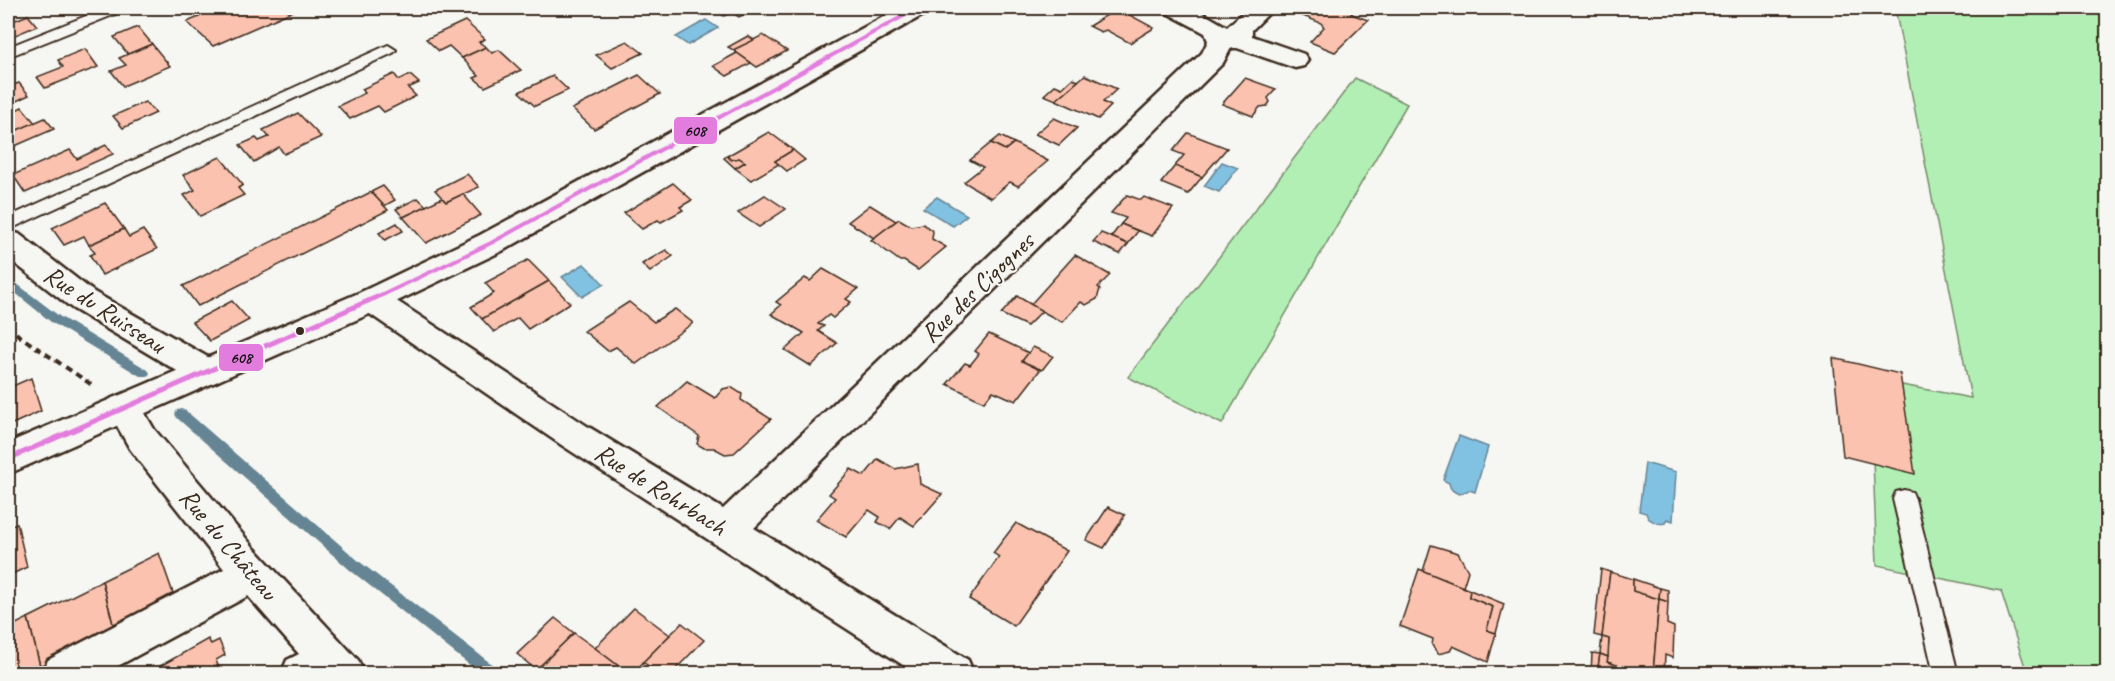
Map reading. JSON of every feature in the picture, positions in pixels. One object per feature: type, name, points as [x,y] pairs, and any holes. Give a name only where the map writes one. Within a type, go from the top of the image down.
[{"type":"street","points":[[8,459],[372,300],[491,243],[918,8]]},
{"type":"street","points":[[1176,8],[1216,29],[1230,40],[1295,60]]},
{"type":"street","name":"Rue des Cigognes","points":[[728,530],[1262,8]]},
{"type":"street","name":"Rue du Ruisseau","points":[[8,242],[83,300],[206,372]]},
{"type":"street","name":"Rue de Rohrbach","points":[[372,300],[575,436],[954,674]]},
{"type":"street","name":"Rue du Château","points":[[124,408],[142,439],[252,574],[325,669]]},
{"type":"street","points":[[62,674],[252,574]]},
{"type":"lane","points":[[8,52],[118,8]]},
{"type":"lane","points":[[8,224],[388,51]]},
{"type":"lane","points":[[1904,499],[1946,674]]},
{"type":"path","points":[[8,324],[18,335],[124,408]]},
{"type":"green space","points":[[1895,8],[2107,8],[2107,673],[2027,673],[2001,591],[1877,565],[1870,379],[1971,398]]},
{"type":"green space","points":[[1355,78],[1407,104],[1222,424],[1128,377]]},
{"type":"water","points":[[706,20],[718,28],[688,45],[676,37]]},
{"type":"water","points":[[1222,162],[1238,168],[1219,192],[1204,186]]},
{"type":"water","points":[[937,197],[967,215],[953,226],[923,208]]},
{"type":"water","points":[[584,264],[604,284],[582,297],[562,277]]},
{"type":"water","points":[[1459,436],[1488,447],[1475,492],[1469,490],[1460,494],[1451,489],[1449,483],[1443,480]]},
{"type":"water","points":[[1645,463],[1676,472],[1673,521],[1667,519],[1665,523],[1654,522],[1648,518],[1646,513],[1639,511]]},
{"type":"building","points":[[188,8],[300,8],[213,46],[187,22],[199,17]]},
{"type":"building","points":[[711,8],[740,8],[724,16]]},
{"type":"building","points":[[740,8],[757,8],[739,17],[731,12]]},
{"type":"building","points":[[1313,8],[1345,8],[1354,11],[1351,14],[1368,20],[1335,52],[1310,42],[1324,27],[1321,23],[1303,16]]},
{"type":"building","points":[[1115,10],[1125,16],[1128,14],[1154,28],[1130,43],[1106,30],[1101,32],[1089,26]]},
{"type":"building","points":[[28,15],[37,26],[8,38],[8,23]]},
{"type":"building","points":[[465,21],[485,39],[479,42],[486,47],[462,58],[449,46],[439,51],[426,39]]},
{"type":"building","points":[[138,27],[152,44],[128,54],[114,37]]},
{"type":"building","points":[[763,35],[787,51],[757,67],[733,50]]},
{"type":"building","points":[[748,36],[754,40],[733,50],[728,47]]},
{"type":"building","points":[[627,41],[643,53],[612,68],[596,55]]},
{"type":"building","points":[[152,44],[170,66],[123,86],[111,71],[126,65],[119,58]]},
{"type":"building","points":[[486,47],[492,53],[499,50],[521,70],[485,87],[474,78],[479,76],[462,58]]},
{"type":"building","points":[[85,49],[98,67],[45,88],[37,77],[63,67],[58,60]]},
{"type":"building","points":[[737,53],[751,63],[727,76],[713,66]]},
{"type":"building","points":[[394,74],[399,80],[410,75],[419,83],[408,88],[416,96],[384,112],[378,106],[350,119],[338,106],[365,93],[362,89]]},
{"type":"building","points":[[639,75],[660,94],[594,129],[572,109]]},
{"type":"building","points":[[1085,75],[1117,89],[1103,102],[1111,106],[1098,119],[1056,100]]},
{"type":"building","points":[[553,76],[568,90],[535,106],[519,92]]},
{"type":"building","points":[[1073,78],[1078,81],[1056,100],[1044,95],[1055,85],[1062,88]]},
{"type":"building","points":[[1245,78],[1276,89],[1268,98],[1270,102],[1267,106],[1260,107],[1253,116],[1222,104]]},
{"type":"building","points":[[19,83],[29,95],[8,105],[8,87]]},
{"type":"building","points":[[145,102],[156,113],[123,128],[113,116]]},
{"type":"building","points":[[22,107],[35,123],[8,134],[8,114]]},
{"type":"building","points":[[298,113],[321,137],[284,154],[279,147],[254,162],[240,145],[256,138],[259,141],[269,137],[263,130]]},
{"type":"building","points":[[45,118],[54,129],[8,149],[8,134]]},
{"type":"building","points":[[1054,118],[1077,128],[1059,145],[1035,134]]},
{"type":"building","points":[[769,132],[793,150],[775,161],[779,164],[751,180],[735,168],[745,162],[739,158],[731,160],[727,156]]},
{"type":"building","points":[[1188,133],[1227,148],[1202,177],[1175,166],[1184,155],[1173,151]]},
{"type":"building","points":[[1000,136],[1014,143],[1005,150],[991,143]]},
{"type":"building","points":[[991,143],[1005,150],[1014,143],[1048,161],[1018,186],[1010,182],[991,198],[964,182],[983,167],[970,160]]},
{"type":"building","points":[[106,145],[113,154],[25,193],[13,175],[70,150],[77,159]]},
{"type":"building","points":[[793,150],[805,160],[787,171],[775,161]]},
{"type":"building","points":[[727,156],[731,160],[739,158],[745,162],[735,168],[724,158]]},
{"type":"building","points":[[220,157],[243,185],[238,188],[244,195],[200,216],[184,195],[195,190],[183,175]]},
{"type":"building","points":[[1175,166],[1202,177],[1188,194],[1161,183]]},
{"type":"building","points":[[467,174],[479,187],[446,202],[435,190]]},
{"type":"building","points":[[673,183],[692,200],[680,207],[683,210],[642,229],[624,213]]},
{"type":"building","points":[[383,186],[395,200],[384,206],[371,192]]},
{"type":"building","points":[[371,192],[388,210],[198,306],[183,286]]},
{"type":"building","points":[[463,194],[481,215],[426,243],[403,217],[442,198],[446,202]]},
{"type":"building","points":[[765,195],[786,209],[759,227],[738,213]]},
{"type":"building","points":[[1127,195],[1141,200],[1144,197],[1173,208],[1152,236],[1121,224],[1126,218],[1111,213]]},
{"type":"building","points":[[418,198],[426,206],[403,217],[396,209]]},
{"type":"building","points":[[105,203],[124,229],[89,245],[84,236],[64,245],[52,228]]},
{"type":"building","points":[[870,205],[896,221],[874,238],[848,222]]},
{"type":"building","points":[[899,219],[911,226],[923,224],[933,231],[932,239],[946,247],[918,270],[900,261],[871,240]]},
{"type":"building","points":[[397,223],[403,231],[385,240],[379,233]]},
{"type":"building","points":[[1121,224],[1138,231],[1128,244],[1111,237]]},
{"type":"building","points":[[124,229],[129,237],[143,230],[157,249],[102,275],[90,255],[95,253],[89,245]]},
{"type":"building","points":[[1101,233],[1128,244],[1120,254],[1093,242]]},
{"type":"building","points":[[666,250],[673,256],[650,272],[642,264]]},
{"type":"building","points":[[1075,255],[1110,275],[1098,287],[1100,289],[1097,299],[1086,305],[1081,302],[1062,322],[1030,305]]},
{"type":"building","points":[[528,260],[549,281],[482,319],[471,307],[494,293],[485,283]]},
{"type":"building","points":[[823,269],[858,289],[846,299],[851,302],[833,318],[829,315],[818,324],[824,326],[818,331],[837,343],[811,366],[785,350],[804,333],[771,314],[781,305],[776,302],[805,278],[810,281]]},
{"type":"building","points":[[549,281],[570,303],[528,329],[518,318],[494,332],[482,319]]},
{"type":"building","points":[[1017,296],[1042,311],[1027,326],[1001,314]]},
{"type":"building","points":[[232,301],[249,320],[210,341],[192,322]]},
{"type":"building","points":[[629,302],[654,322],[675,309],[693,323],[636,364],[616,347],[608,351],[584,331]]},
{"type":"building","points":[[989,334],[1029,353],[1022,361],[1040,370],[1016,401],[993,391],[984,402],[947,384],[965,363],[970,365],[979,354],[975,351]]},
{"type":"building","points":[[1033,347],[1053,356],[1042,370],[1022,361]]},
{"type":"building","points":[[1833,358],[1900,374],[1915,474],[1843,456]]},
{"type":"building","points":[[31,378],[41,411],[8,426],[8,388]]},
{"type":"building","points":[[687,381],[715,398],[723,389],[731,387],[742,394],[741,400],[771,419],[734,453],[725,454],[714,448],[704,448],[697,444],[699,436],[658,407]]},
{"type":"building","points":[[878,459],[895,469],[918,464],[920,484],[942,494],[914,526],[900,517],[890,529],[877,522],[880,517],[869,510],[846,537],[816,520],[835,498],[829,494],[851,469],[864,476]]},
{"type":"building","points":[[1108,507],[1125,515],[1104,548],[1086,540]]},
{"type":"building","points":[[17,523],[27,567],[8,576],[8,527]]},
{"type":"building","points":[[1016,523],[1067,551],[1014,626],[969,599],[999,557],[993,553]]},
{"type":"building","points":[[1431,545],[1458,553],[1468,571],[1463,587],[1423,571]]},
{"type":"building","points":[[159,553],[174,596],[114,628],[102,581]]},
{"type":"building","points":[[1419,569],[1470,590],[1469,597],[1493,607],[1487,630],[1496,633],[1488,662],[1453,646],[1450,651],[1438,654],[1432,645],[1433,639],[1400,626]]},
{"type":"building","points":[[1601,569],[1610,572],[1602,637],[1594,635]]},
{"type":"building","points":[[1610,572],[1633,579],[1633,591],[1659,599],[1653,674],[1635,674],[1635,671],[1607,662],[1609,639],[1602,637]]},
{"type":"building","points":[[1633,579],[1660,588],[1659,599],[1633,591]]},
{"type":"building","points":[[102,581],[114,628],[40,666],[28,618]]},
{"type":"building","points":[[1660,588],[1668,590],[1668,602],[1659,599]]},
{"type":"building","points":[[1470,590],[1504,604],[1496,633],[1487,630],[1493,607],[1469,597]]},
{"type":"building","points":[[1659,599],[1668,602],[1667,624],[1674,627],[1673,658],[1665,655],[1664,674],[1653,674]]},
{"type":"building","points":[[634,608],[670,635],[632,674],[629,674],[595,648]]},
{"type":"building","points":[[28,618],[40,666],[25,674],[8,674],[8,628]]},
{"type":"building","points":[[555,618],[574,633],[536,670],[517,654]]},
{"type":"building","points":[[682,623],[704,640],[671,674],[659,674],[643,662]]},
{"type":"building","points":[[574,633],[629,674],[540,674],[536,670]]},
{"type":"building","points":[[1602,637],[1609,639],[1608,657],[1600,654]]},
{"type":"building","points":[[208,639],[211,644],[219,640],[225,655],[216,660],[221,674],[146,674]]},
{"type":"building","points":[[1592,653],[1600,654],[1597,674],[1591,674]]},
{"type":"building","points":[[1600,654],[1608,657],[1607,662],[1635,671],[1635,674],[1597,674]]},
{"type":"waterway","points":[[8,281],[55,319],[144,373]]},
{"type":"waterway","points":[[181,414],[355,566],[493,674]]},
{"type":"transit line","name":"608","points":[[8,459],[372,300],[491,243],[918,8]]}]
